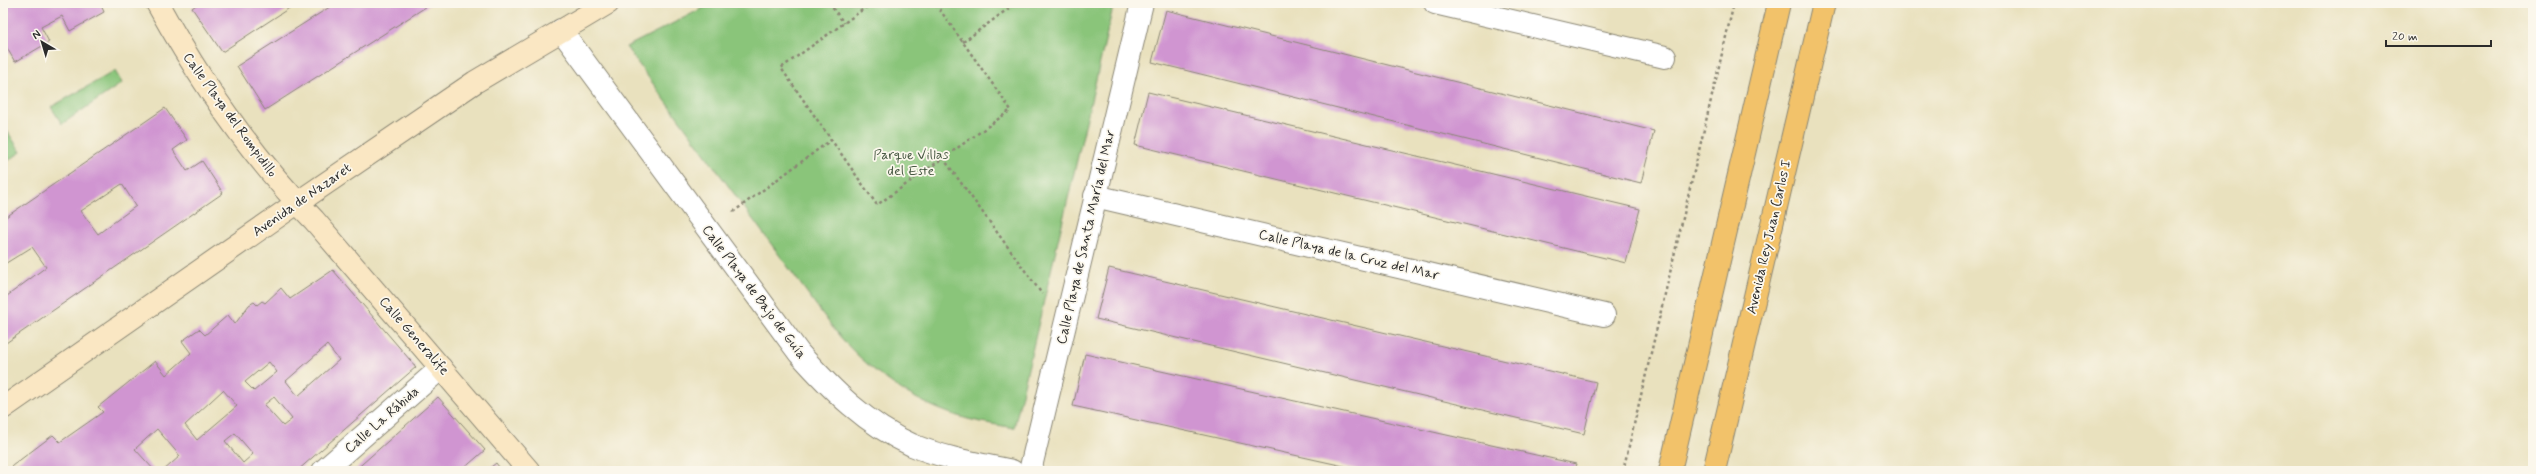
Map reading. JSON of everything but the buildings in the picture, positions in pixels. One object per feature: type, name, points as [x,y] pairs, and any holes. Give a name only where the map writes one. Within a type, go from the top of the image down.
[{"type":"main road","points":[[1670,471],[1779,3]]},
{"type":"main road","name":"Avenida Rey Juan Carlos I","points":[[1714,471],[1824,3]]},
{"type":"street","name":"Calle Playa del Rompidillo","points":[[157,3],[192,64],[232,122],[297,203]]},
{"type":"street","name":"Avenida de Nazaret","points":[[3,408],[297,203],[475,82],[608,3]]},
{"type":"street","name":"Calle Playa de Santa María del Mar","points":[[1030,471],[1142,3]]},
{"type":"street","points":[[1435,3],[1665,57]]},
{"type":"street","name":"Calle Playa de Bajo de Guía","points":[[561,30],[799,353],[831,389],[867,419],[912,445],[1012,471]]},
{"type":"street","name":"Calle Playa de la Cruz del Mar","points":[[1095,196],[1604,315]]},
{"type":"street","name":"Calle Generalife","points":[[297,203],[529,471]]},
{"type":"street","name":"Calle La Rábida","points":[[323,471],[441,368]]},
{"type":"path","points":[[829,3],[844,23]]},
{"type":"path","points":[[872,3],[781,68],[877,204],[1011,110],[935,3]]},
{"type":"path","points":[[962,42],[1016,3]]},
{"type":"path","points":[[1623,471],[1734,3]]},
{"type":"path","points":[[708,230],[831,140]]},
{"type":"path","points":[[943,158],[1065,325]]},
{"type":"green space","name":"Parque Villas del Este","points":[[713,3],[1114,3],[1014,428],[968,419],[929,405],[893,384],[876,372],[861,358],[833,328],[626,47]]},
{"type":"green space","points":[[115,71],[122,83],[62,124],[51,107]]},
{"type":"green space","points":[[3,125],[21,152],[3,164]]}]
